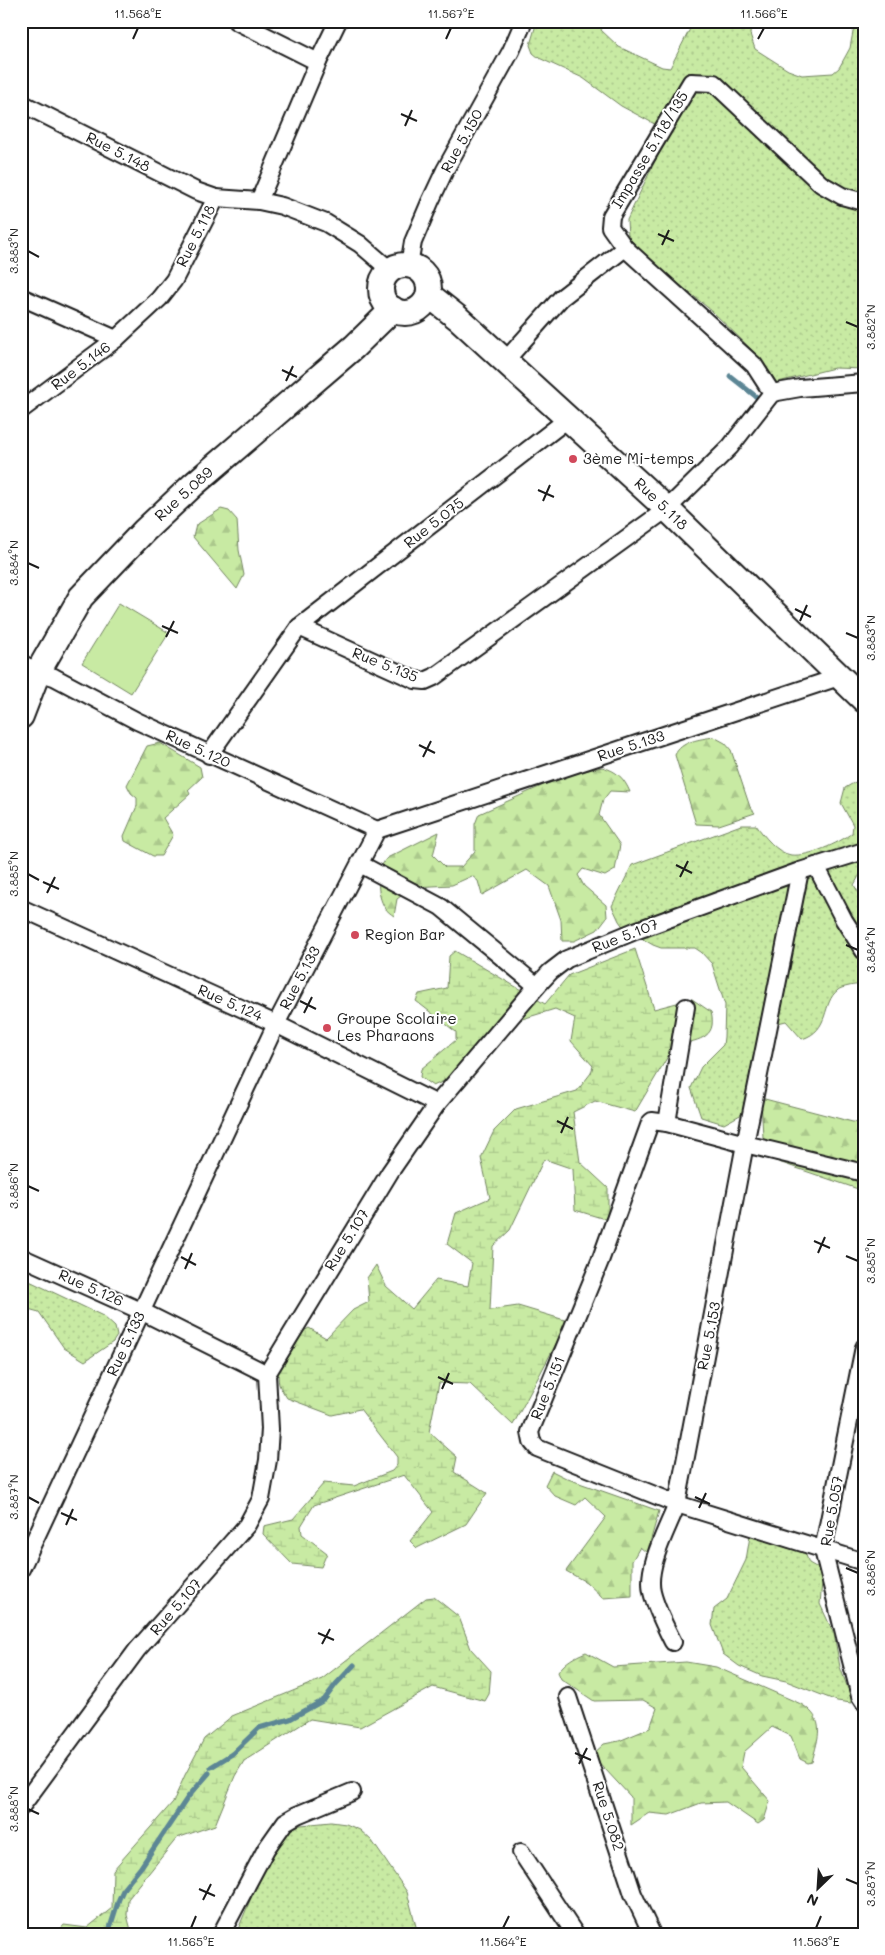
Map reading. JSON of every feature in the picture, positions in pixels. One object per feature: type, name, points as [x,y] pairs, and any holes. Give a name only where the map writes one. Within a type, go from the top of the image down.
[{"type":"street","points":[[236,21],[318,62]]},
{"type":"street","points":[[259,201],[318,62],[338,21]]},
{"type":"street","name":"Rue 5.150","points":[[400,268],[434,194],[511,51],[524,21]]},
{"type":"street","name":"Impasse 5.118/135","points":[[772,393],[754,365],[625,248],[610,227],[611,216],[691,82],[714,83],[821,184],[842,196],[864,202]]},
{"type":"street","name":"Rue 5.148","points":[[21,103],[196,191],[216,198]]},
{"type":"street","name":"Rue 5.118","points":[[116,339],[158,299],[174,280],[216,198],[259,201],[282,206],[326,223],[400,268]]},
{"type":"street","points":[[505,361],[561,298],[625,248]]},
{"type":"street","points":[[400,268],[419,269],[426,276],[430,285],[429,295],[425,304],[417,311],[407,314],[397,312],[388,306],[382,298],[381,288],[384,278],[400,268]]},
{"type":"street","name":"Rue 5.118","points":[[429,295],[458,318],[569,418],[864,700]]},
{"type":"street","points":[[21,297],[116,339]]},
{"type":"street","name":"Rue 5.089","points":[[21,716],[29,667],[81,597],[144,531],[200,479],[354,347],[393,309]]},
{"type":"street","name":"Rue 5.146","points":[[21,410],[116,339]]},
{"type":"street","points":[[666,509],[730,446],[772,393],[800,388],[864,383]]},
{"type":"street","name":"Rue 5.075","points":[[299,627],[569,418]]},
{"type":"street","name":"Rue 5.135","points":[[299,627],[415,680],[425,681],[434,677],[666,509]]},
{"type":"street","points":[[209,755],[299,627]]},
{"type":"street","name":"Rue 5.120","points":[[29,667],[54,677],[136,721],[377,830]]},
{"type":"street","name":"Rue 5.133","points":[[21,1569],[276,1024],[377,830],[839,677]]},
{"type":"street","name":"Rue 5.107","points":[[21,1807],[137,1650],[247,1525],[261,1499],[268,1460],[270,1429],[267,1374],[390,1172],[437,1104],[537,986],[550,972],[567,960],[635,932],[808,869],[864,852]]},
{"type":"street","points":[[360,864],[441,907],[537,986]]},
{"type":"street","points":[[808,869],[864,951]]},
{"type":"street","name":"Rue 5.153","points":[[673,1642],[651,1591],[651,1572],[677,1504],[745,1144],[808,869]]},
{"type":"street","name":"Rue 5.124","points":[[21,908],[276,1024],[437,1104]]},
{"type":"street","points":[[686,1007],[667,1123],[864,1173]]},
{"type":"street","name":"Rue 5.151","points":[[667,1123],[652,1121],[650,1123],[600,1261],[530,1432],[532,1442],[537,1448],[677,1504],[864,1562]]},
{"type":"street","name":"Rue 5.126","points":[[21,1257],[141,1311],[267,1374]]},
{"type":"street","name":"Rue 5.057","points":[[864,1347],[823,1550],[860,1696],[864,1702]]},
{"type":"street","name":"Rue 5.082","points":[[568,1697],[633,1894],[652,1934]]},
{"type":"street","points":[[221,1934],[266,1849],[285,1822],[352,1792]]},
{"type":"street","points":[[521,1852],[575,1934]]},
{"type":"green space","points":[[537,21],[605,21],[601,30],[619,47],[662,67],[670,68],[694,21],[751,21],[750,34],[755,49],[788,70],[802,75],[833,73],[839,68],[850,48],[853,32],[858,21],[864,21],[864,369],[834,368],[774,383],[754,352],[713,312],[645,256],[628,237],[627,220],[662,146],[664,129],[621,106],[583,78],[539,58],[533,53],[530,45]]},
{"type":"green space","points":[[221,509],[229,511],[237,520],[239,550],[244,575],[237,589],[193,537],[196,525]]},
{"type":"green space","points":[[119,603],[169,633],[131,693],[82,663]]},
{"type":"green space","points":[[714,737],[725,743],[731,750],[750,807],[755,813],[719,825],[696,824],[675,755],[686,744]]},
{"type":"green space","points":[[160,743],[200,767],[202,777],[188,790],[190,794],[163,818],[173,835],[161,856],[153,856],[125,841],[124,836],[137,806],[137,798],[131,793],[127,785],[147,746]]},
{"type":"green space","points":[[602,767],[619,776],[630,792],[610,791],[603,800],[599,815],[620,845],[615,870],[605,876],[583,869],[578,875],[584,886],[606,905],[607,917],[597,930],[574,941],[562,941],[561,920],[549,886],[527,870],[482,895],[478,881],[472,876],[452,885],[413,887],[397,899],[394,916],[385,908],[380,896],[378,882],[381,868],[387,858],[439,832],[433,855],[445,867],[461,867],[475,851],[475,824],[479,814],[566,775]]},
{"type":"green space","points":[[864,777],[864,867],[854,885],[864,902],[864,986],[853,985],[838,990],[829,1002],[822,1023],[811,1035],[802,1039],[786,1021],[778,1023],[768,1072],[751,1109],[724,1124],[701,1117],[691,1088],[701,1067],[723,1045],[724,1037],[725,1005],[712,964],[695,948],[661,948],[653,945],[624,928],[612,906],[632,865],[741,825],[756,825],[776,848],[791,855],[815,852],[840,841],[852,833],[853,825],[841,803],[845,788]]},
{"type":"green space","points":[[635,949],[654,1009],[692,999],[711,1012],[711,1028],[708,1033],[697,1040],[674,1046],[635,1112],[595,1101],[573,1112],[580,1162],[608,1188],[608,1220],[575,1210],[573,1169],[544,1159],[510,1230],[493,1246],[490,1310],[518,1306],[568,1321],[513,1425],[470,1384],[439,1383],[429,1432],[457,1457],[454,1472],[487,1493],[466,1524],[417,1548],[410,1541],[433,1512],[404,1475],[314,1505],[301,1526],[302,1534],[327,1553],[321,1567],[292,1564],[263,1534],[264,1526],[293,1519],[324,1483],[354,1486],[392,1471],[397,1465],[397,1457],[360,1409],[332,1415],[287,1398],[280,1386],[278,1376],[285,1352],[302,1332],[309,1328],[326,1338],[353,1310],[369,1302],[367,1278],[376,1265],[386,1286],[412,1309],[436,1280],[468,1286],[472,1263],[447,1244],[456,1213],[490,1198],[481,1158],[494,1131],[516,1109],[577,1091],[591,1073],[593,1066],[571,1041],[575,1018],[555,1009],[519,1020],[469,1070],[433,1086],[420,1077],[421,1069],[456,1040],[456,1032],[416,1001],[419,994],[447,988],[449,956],[455,951],[545,1004],[569,975]]},
{"type":"green space","points":[[761,1098],[864,1125],[864,1204],[858,1189],[764,1157]]},
{"type":"green space","points":[[21,1277],[103,1316],[115,1327],[117,1336],[113,1342],[85,1361],[64,1348],[39,1312],[21,1307]]},
{"type":"green space","points":[[552,1471],[568,1479],[659,1511],[647,1553],[640,1547],[632,1561],[632,1596],[603,1598],[586,1582],[566,1571],[606,1517],[585,1497],[576,1505],[555,1496],[545,1485]]},
{"type":"green space","points":[[751,1530],[804,1550],[809,1563],[823,1571],[820,1604],[834,1634],[840,1667],[851,1697],[851,1703],[837,1701],[786,1681],[762,1676],[739,1666],[723,1654],[712,1625],[714,1609],[727,1599],[746,1560]]},
{"type":"green space","points":[[434,1597],[459,1617],[471,1649],[491,1671],[489,1694],[485,1701],[433,1687],[360,1727],[310,1719],[244,1761],[235,1776],[215,1825],[177,1838],[128,1899],[127,1915],[132,1934],[56,1934],[64,1925],[87,1928],[112,1908],[113,1870],[173,1802],[204,1739],[232,1716],[322,1679],[426,1598]]},
{"type":"green space","points":[[586,1652],[613,1667],[686,1662],[716,1667],[801,1704],[815,1716],[819,1730],[812,1762],[808,1763],[800,1759],[791,1736],[772,1727],[744,1752],[741,1767],[770,1801],[764,1820],[758,1824],[726,1802],[701,1803],[669,1815],[649,1813],[631,1825],[631,1797],[592,1755],[604,1744],[619,1741],[650,1728],[657,1708],[643,1700],[594,1701],[561,1679],[558,1672],[561,1668],[570,1660]]},
{"type":"green space","points":[[331,1822],[346,1824],[360,1830],[372,1841],[407,1892],[418,1934],[236,1934],[279,1831],[301,1825]]},
{"type":"waterway","points":[[730,376],[763,402]]},
{"type":"waterway","points":[[211,1767],[232,1754],[259,1728],[290,1719],[324,1700],[354,1665]]},
{"type":"waterway","points":[[108,1934],[124,1888],[141,1867],[188,1797],[209,1773]]},
{"type":"place","name":"3ème Mi-temps","points":[[573,459]]},
{"type":"place","name":"Region Bar","points":[[355,935]]},
{"type":"place","name":"Groupe Scolaire Les Pharaons","points":[[327,1028]]}]
